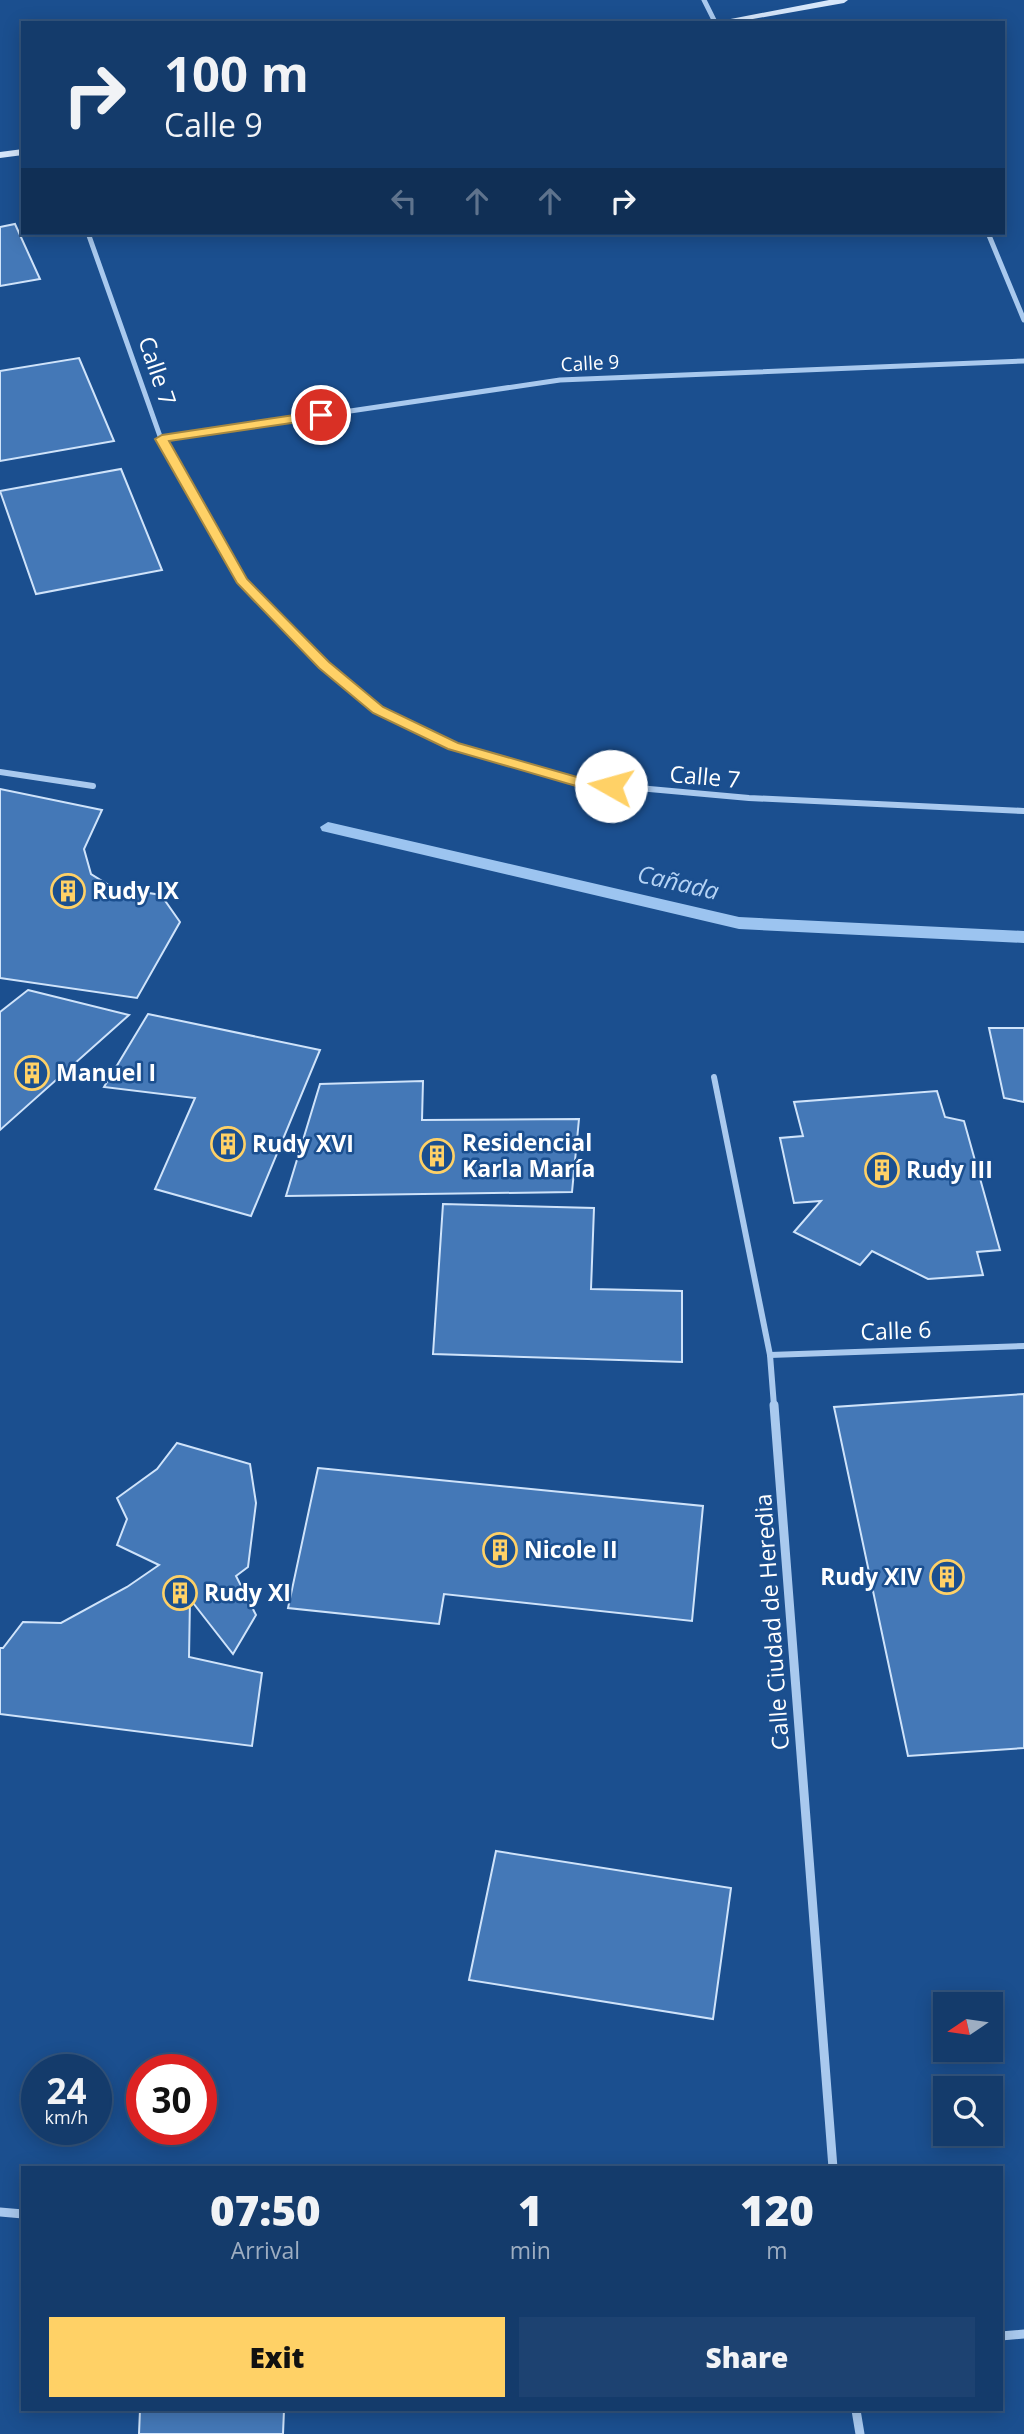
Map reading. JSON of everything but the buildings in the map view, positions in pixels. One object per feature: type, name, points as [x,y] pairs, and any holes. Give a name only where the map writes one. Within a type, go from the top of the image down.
[{"type":"main road","points":[[726,21],[844,0]]},
{"type":"main road","points":[[0,155],[21,152]]},
{"type":"street","points":[[704,0],[714,21]]},
{"type":"street","name":"Calle 7","points":[[89,235],[162,439],[242,581],[324,665],[378,710],[453,746],[583,783],[749,798],[1024,811]]},
{"type":"street","points":[[989,235],[1024,320]]},
{"type":"street","name":"Calle 9","points":[[162,439],[560,380],[1024,360]]},
{"type":"street","points":[[0,772],[93,786]]},
{"type":"street","name":"Calle Ciudad de Heredia","points":[[715,1077],[770,1355],[833,2166]]},
{"type":"street","name":"Calle 6","points":[[770,1355],[1024,1346]]},
{"type":"street","points":[[0,2212],[21,2214]]},
{"type":"street","points":[[1003,2336],[1024,2334]]},
{"type":"street","points":[[856,2411],[860,2434]]},
{"type":"waterway","name":"Cañada","points":[[328,827],[739,923],[1024,937]]},
{"type":"place","name":"Rudy IX","points":[[68,891]]},
{"type":"place","name":"Manuel I","points":[[32,1073]]},
{"type":"place","name":"Rudy XVI","points":[[228,1144]]},
{"type":"place","name":"Residencial Karla María","points":[[437,1156]]},
{"type":"place","name":"Rudy III","points":[[882,1170]]},
{"type":"place","name":"Nicole II","points":[[500,1550]]},
{"type":"place","name":"Rudy XIV","points":[[947,1577]]},
{"type":"place","name":"Rudy XI","points":[[180,1593]]},
{"type":"route","points":[[321,415],[162,439],[242,581],[324,665],[378,710],[453,746],[583,783],[611,786]]}]
